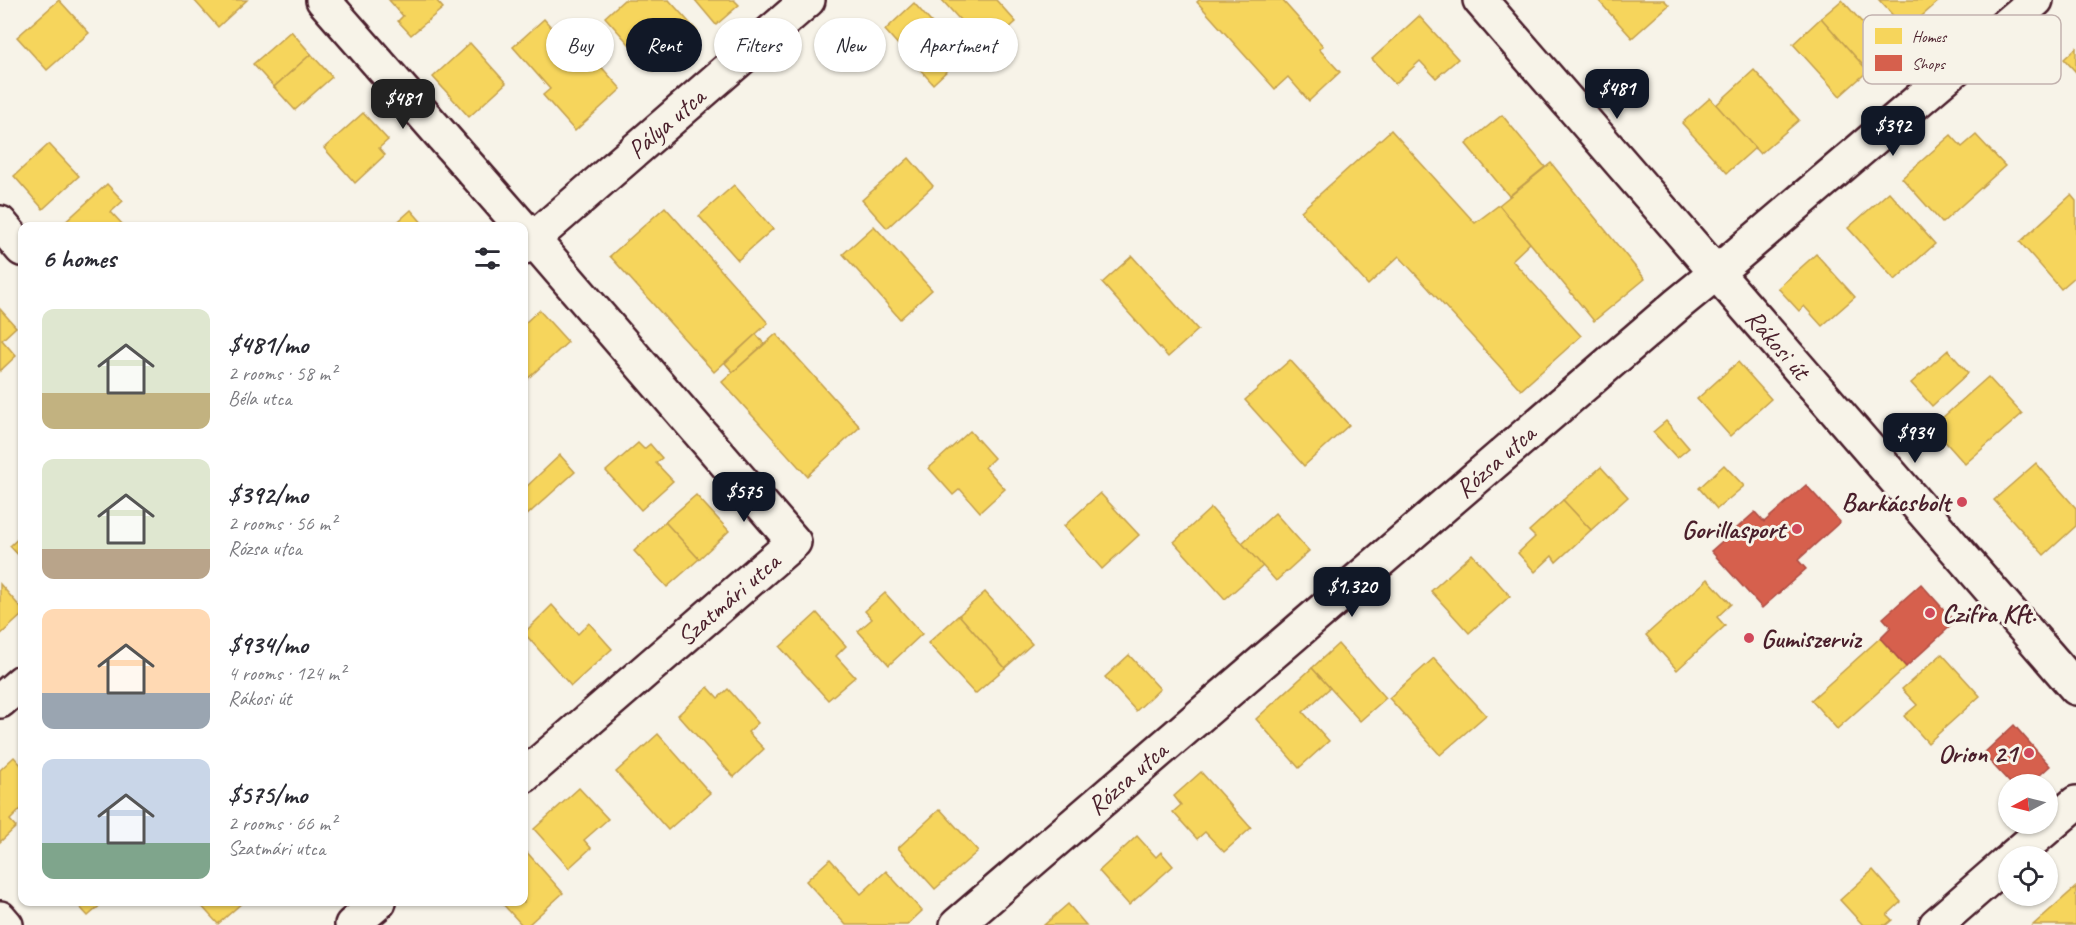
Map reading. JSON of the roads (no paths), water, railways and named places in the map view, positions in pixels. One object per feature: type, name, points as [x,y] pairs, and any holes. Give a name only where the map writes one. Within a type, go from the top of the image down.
[{"type":"street","points":[[323,0],[514,222]]},
{"type":"street","name":"Pálya utca","points":[[528,233],[808,0]]},
{"type":"street","name":"Rákosi út","points":[[1480,0],[2076,688]]},
{"type":"street","name":"Rózsa utca","points":[[2018,15],[2036,0]]},
{"type":"street","name":"Rózsa utca","points":[[957,925],[1669,311],[1938,84]]},
{"type":"street","points":[[0,222],[18,244]]},
{"type":"street","name":"Szatmári utca","points":[[528,238],[794,542],[528,773]]},
{"type":"street","points":[[0,701],[18,685]]},
{"type":"street","points":[[2026,846],[2076,803]]},
{"type":"street","points":[[1936,925],[1998,871]]},
{"type":"street","points":[[352,925],[374,906]]},
{"type":"street","points":[[0,918],[6,925]]},
{"type":"place","name":"Barkácsbolt","points":[[1962,502]]},
{"type":"place","name":"Gorillasport","points":[[1797,529]]},
{"type":"place","name":"Czifra Kft.","points":[[1930,613]]},
{"type":"place","name":"Gumiszerviz","points":[[1749,638]]},
{"type":"place","name":"Orion 21","points":[[2029,753]]}]
